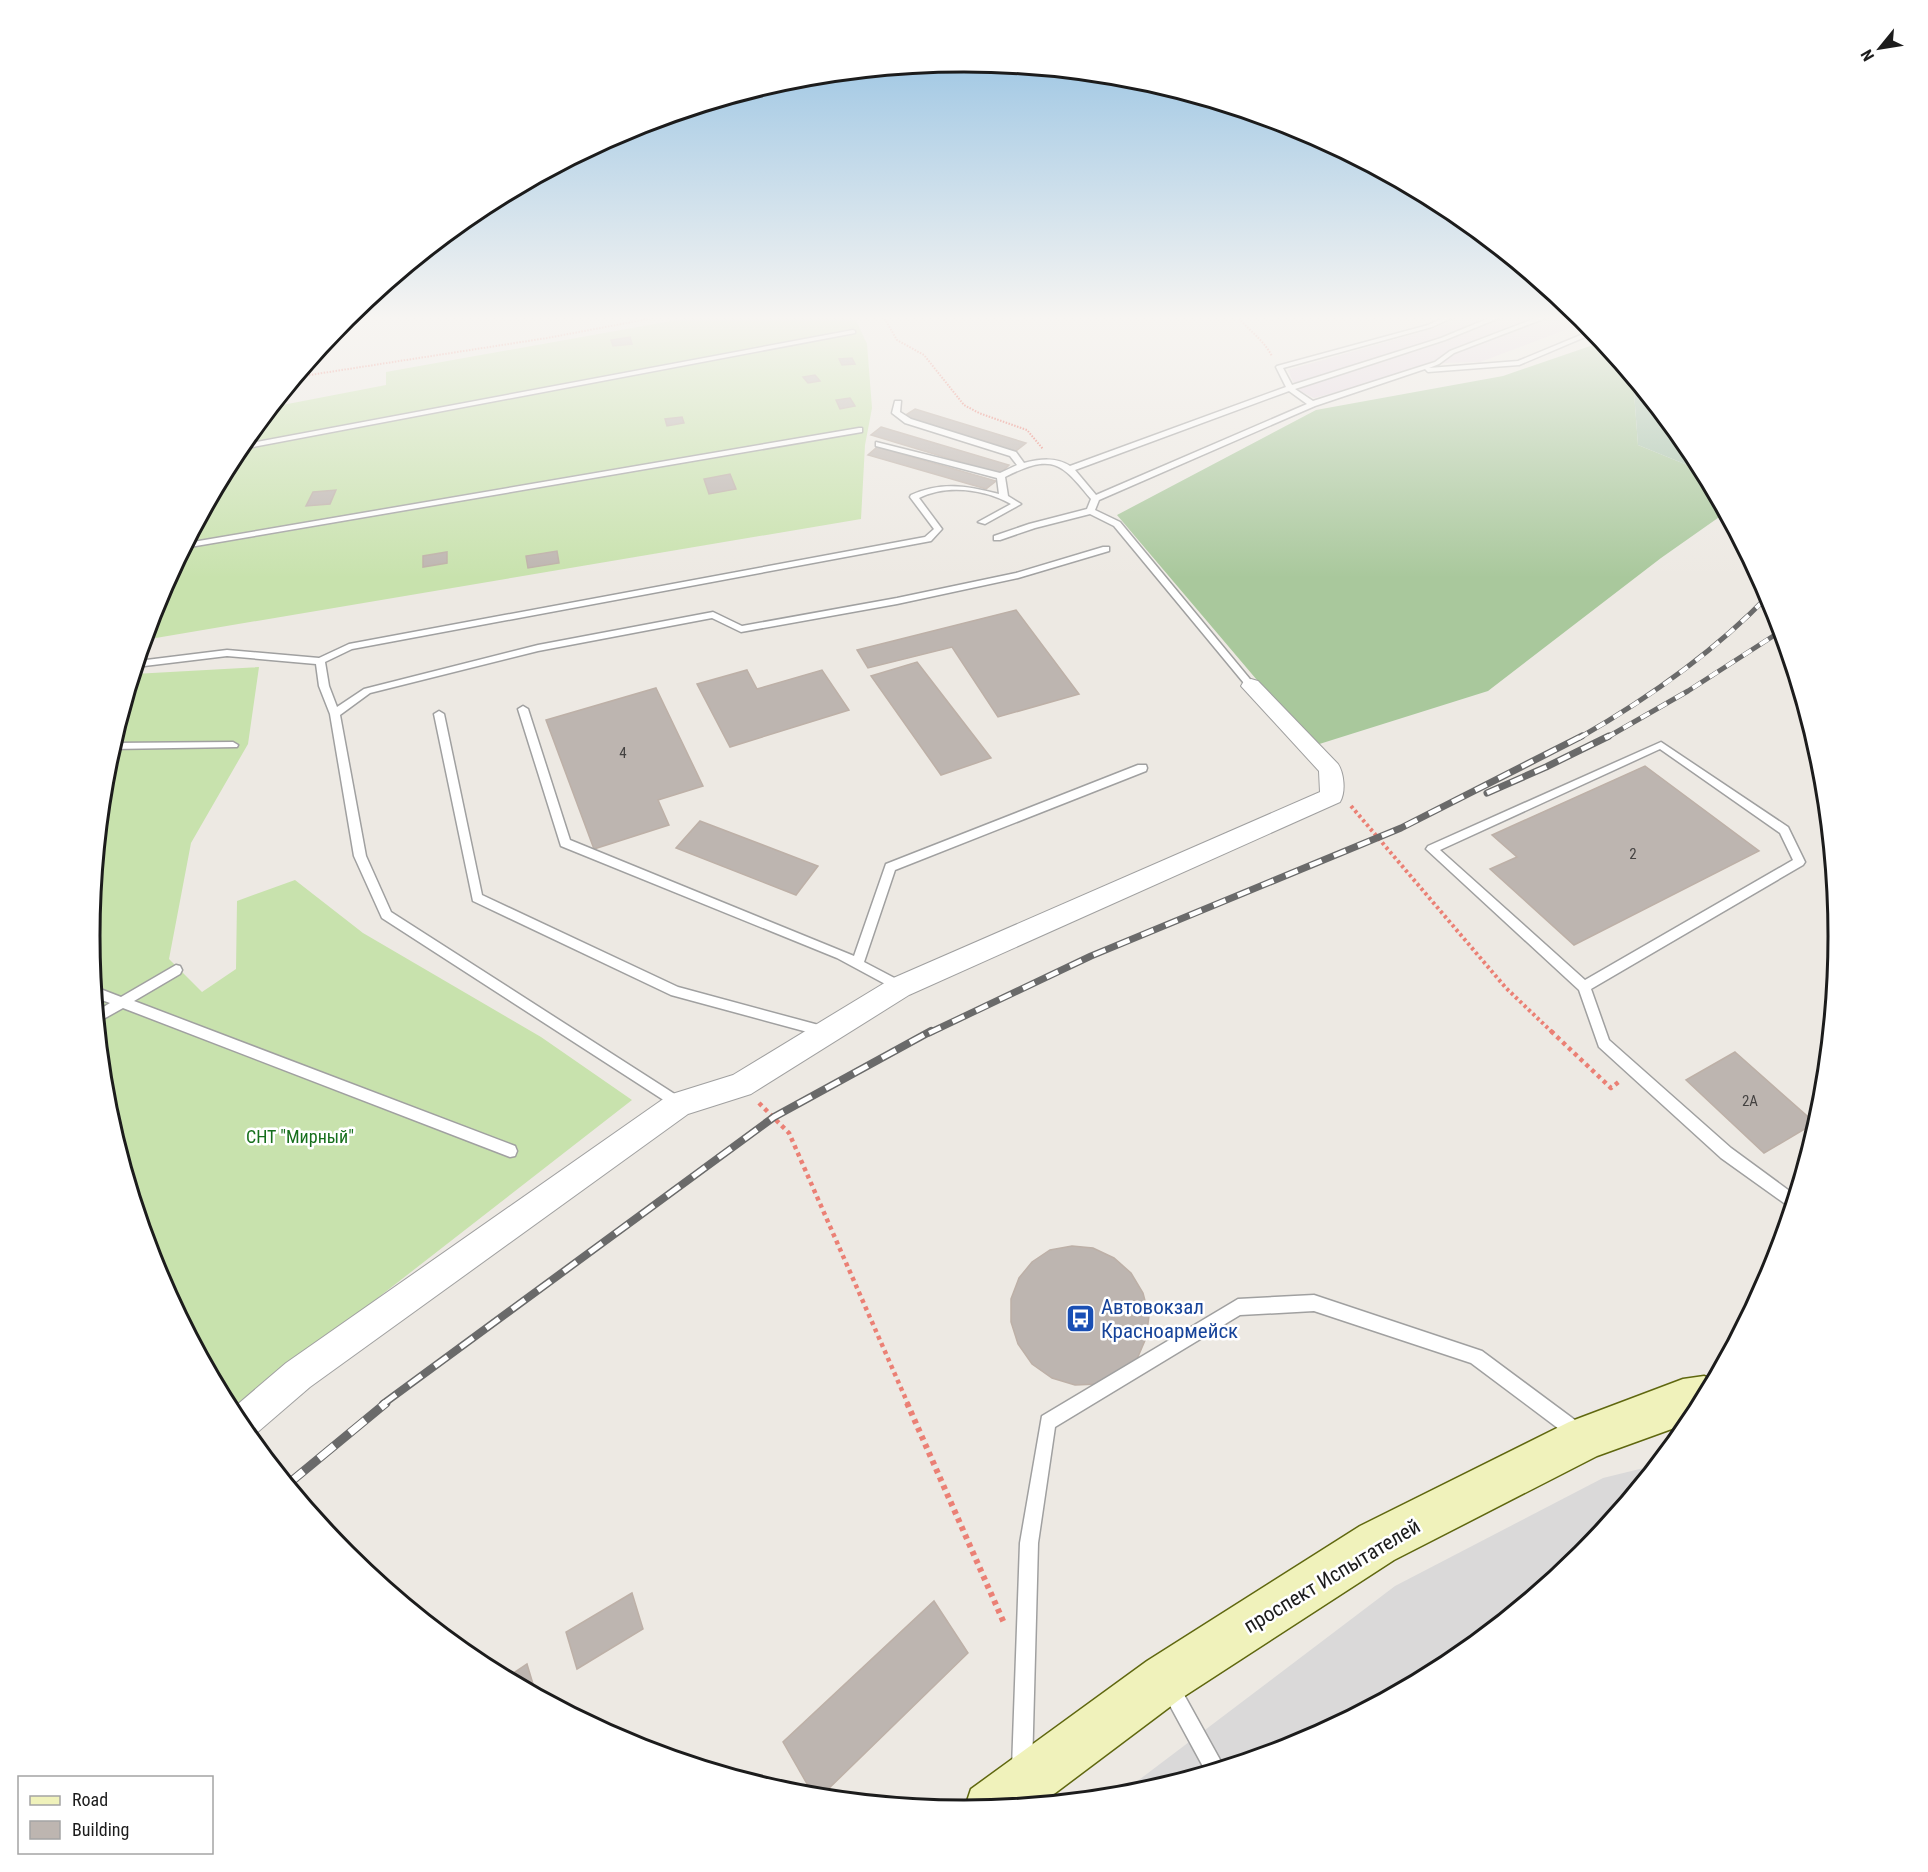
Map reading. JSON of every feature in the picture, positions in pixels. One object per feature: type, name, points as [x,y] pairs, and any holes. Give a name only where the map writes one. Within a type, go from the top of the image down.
[{"type":"main road","name":"проспект Испытателей","points":[[1006,1796],[1165,1679],[1377,1543],[1585,1438],[1683,1401],[1692,1400]]},
{"type":"street","points":[[248,1418],[298,1375],[679,1104],[741,1085],[900,987],[1332,796],[1330,769],[1251,686]]},
{"type":"lane","points":[[254,445],[475,403]]},
{"type":"lane","points":[[898,403],[896,412],[908,421],[1013,454],[1070,469],[1095,500]]},
{"type":"lane","points":[[1070,469],[1248,403]]},
{"type":"lane","points":[[1091,511],[1095,500],[1312,404]]},
{"type":"lane","points":[[194,544],[859,430]]},
{"type":"lane","points":[[879,444],[1000,476],[1021,465],[1046,461]]},
{"type":"lane","points":[[1013,454],[1021,465]]},
{"type":"lane","points":[[1000,476],[1004,497]]},
{"type":"lane","points":[[144,663],[227,653],[320,660],[349,647],[928,539],[938,529],[914,497],[929,488],[951,486],[1004,497],[1017,504],[982,522]]},
{"type":"lane","points":[[997,538],[1032,526],[1091,511],[1117,524],[1251,686]]},
{"type":"lane","points":[[335,714],[367,691],[538,648],[713,615],[741,629],[897,601],[1018,575],[1106,549]]},
{"type":"lane","points":[[320,660],[324,686],[335,714],[360,856],[386,915],[679,1104]]},
{"type":"lane","points":[[523,709],[564,843],[841,955],[900,987]]},
{"type":"lane","points":[[439,714],[477,898],[675,991],[827,1032]]},
{"type":"lane","points":[[122,746],[233,745]]},
{"type":"lane","points":[[1584,987],[1799,862],[1784,830],[1661,745],[1432,849],[1584,987],[1604,1043],[1726,1153],[1787,1198]]},
{"type":"lane","points":[[857,964],[890,867],[1143,768]]},
{"type":"lane","points":[[104,1014],[176,970]]},
{"type":"lane","points":[[102,995],[510,1151]]},
{"type":"lane","points":[[1006,1796],[1025,1671],[1029,1543],[1048,1422],[1238,1307],[1314,1303],[1476,1357],[1585,1438]]},
{"type":"lane","points":[[1165,1679],[1212,1763]]},
{"type":"path","points":[[963,403],[979,414],[1027,430],[1042,447],[1046,461]]},
{"type":"path","points":[[1331,785],[1506,988],[1599,1078],[1611,1088],[1636,1071]]},
{"type":"path","points":[[741,1085],[789,1133],[1025,1671]]},
{"type":"shaded area","points":[[1644,1468],[1614,1506],[1534,1586],[1444,1654],[1346,1711],[1295,1734],[1188,1771],[1136,1782],[1395,1586],[1603,1478]]},
{"type":"green space","points":[[872,403],[865,445],[861,519],[153,638],[189,554],[216,504],[246,456],[283,405]]},
{"type":"green space","points":[[1353,403],[1635,403],[1638,445],[1688,465],[1719,517],[1661,558],[1488,691],[1313,746],[1117,515],[1316,410]]},
{"type":"green space","points":[[1635,403],[1644,403],[1688,465],[1638,445]]},
{"type":"green space","name":"СНТ \"Мирный\"","points":[[259,667],[248,744],[191,843],[169,959],[202,992],[236,969],[237,901],[295,880],[363,933],[541,1037],[632,1100],[384,1293],[241,1408],[189,1318],[146,1214],[129,1160],[107,1049],[100,936],[107,823],[129,712],[141,674]]},
{"type":"building","points":[[837,403],[853,403],[855,406],[840,409]]},
{"type":"building","points":[[915,409],[1026,443],[1016,451],[904,416]]},
{"type":"building","points":[[682,417],[684,423],[667,426],[665,419]]},
{"type":"building","points":[[881,427],[1009,465],[1000,474],[871,435]]},
{"type":"building","points":[[877,447],[996,481],[986,489],[868,455]]},
{"type":"building","points":[[730,474],[736,489],[709,494],[704,479]]},
{"type":"building","points":[[336,490],[330,504],[306,506],[313,492]]},
{"type":"building","points":[[557,551],[559,563],[528,568],[526,556]]},
{"type":"building","points":[[447,552],[447,563],[423,567],[423,556]]},
{"type":"building","points":[[1016,610],[1079,694],[998,717],[952,647],[868,668],[857,650]]},
{"type":"building","points":[[917,662],[991,758],[941,775],[871,676]]},
{"type":"building","points":[[747,670],[757,689],[822,670],[849,710],[730,747],[697,684]]},
{"type":"building","points":[[656,688],[703,786],[658,800],[669,825],[594,849],[546,720]]},
{"type":"building","points":[[1645,766],[1759,851],[1574,945],[1490,869],[1517,857],[1492,835]]},
{"type":"building","points":[[700,821],[818,866],[796,895],[676,848]]},
{"type":"building","points":[[1735,1052],[1808,1117],[1806,1128],[1764,1153],[1686,1080]]},
{"type":"building","name":"Автовокзал Красноармейск","points":[[1072,1246],[1093,1248],[1114,1258],[1131,1273],[1143,1293],[1149,1316],[1146,1338],[1137,1359],[1120,1375],[1099,1384],[1075,1385],[1052,1378],[1032,1364],[1018,1344],[1011,1322],[1011,1299],[1019,1278],[1032,1262],[1050,1250]]},
{"type":"building","points":[[632,1593],[643,1629],[577,1669],[566,1632]]},
{"type":"building","points":[[934,1601],[968,1653],[828,1789],[808,1785],[783,1742]]},
{"type":"building","points":[[527,1664],[533,1685],[532,1684],[514,1673]]},
{"type":"railway","points":[[1579,738],[1630,707],[1679,673],[1726,636],[1761,603]]},
{"type":"railway","points":[[1606,738],[1688,691],[1774,636]]},
{"type":"railway","points":[[929,1033],[1091,956],[1401,828],[1582,736]]},
{"type":"railway","points":[[1487,793],[1609,736]]},
{"type":"railway","points":[[383,1404],[774,1117],[931,1031]]},
{"type":"railway","points":[[293,1480],[386,1403]]},
{"type":"place","name":"Автовокзал Красноармейск","points":[[1080,1319]]}]
